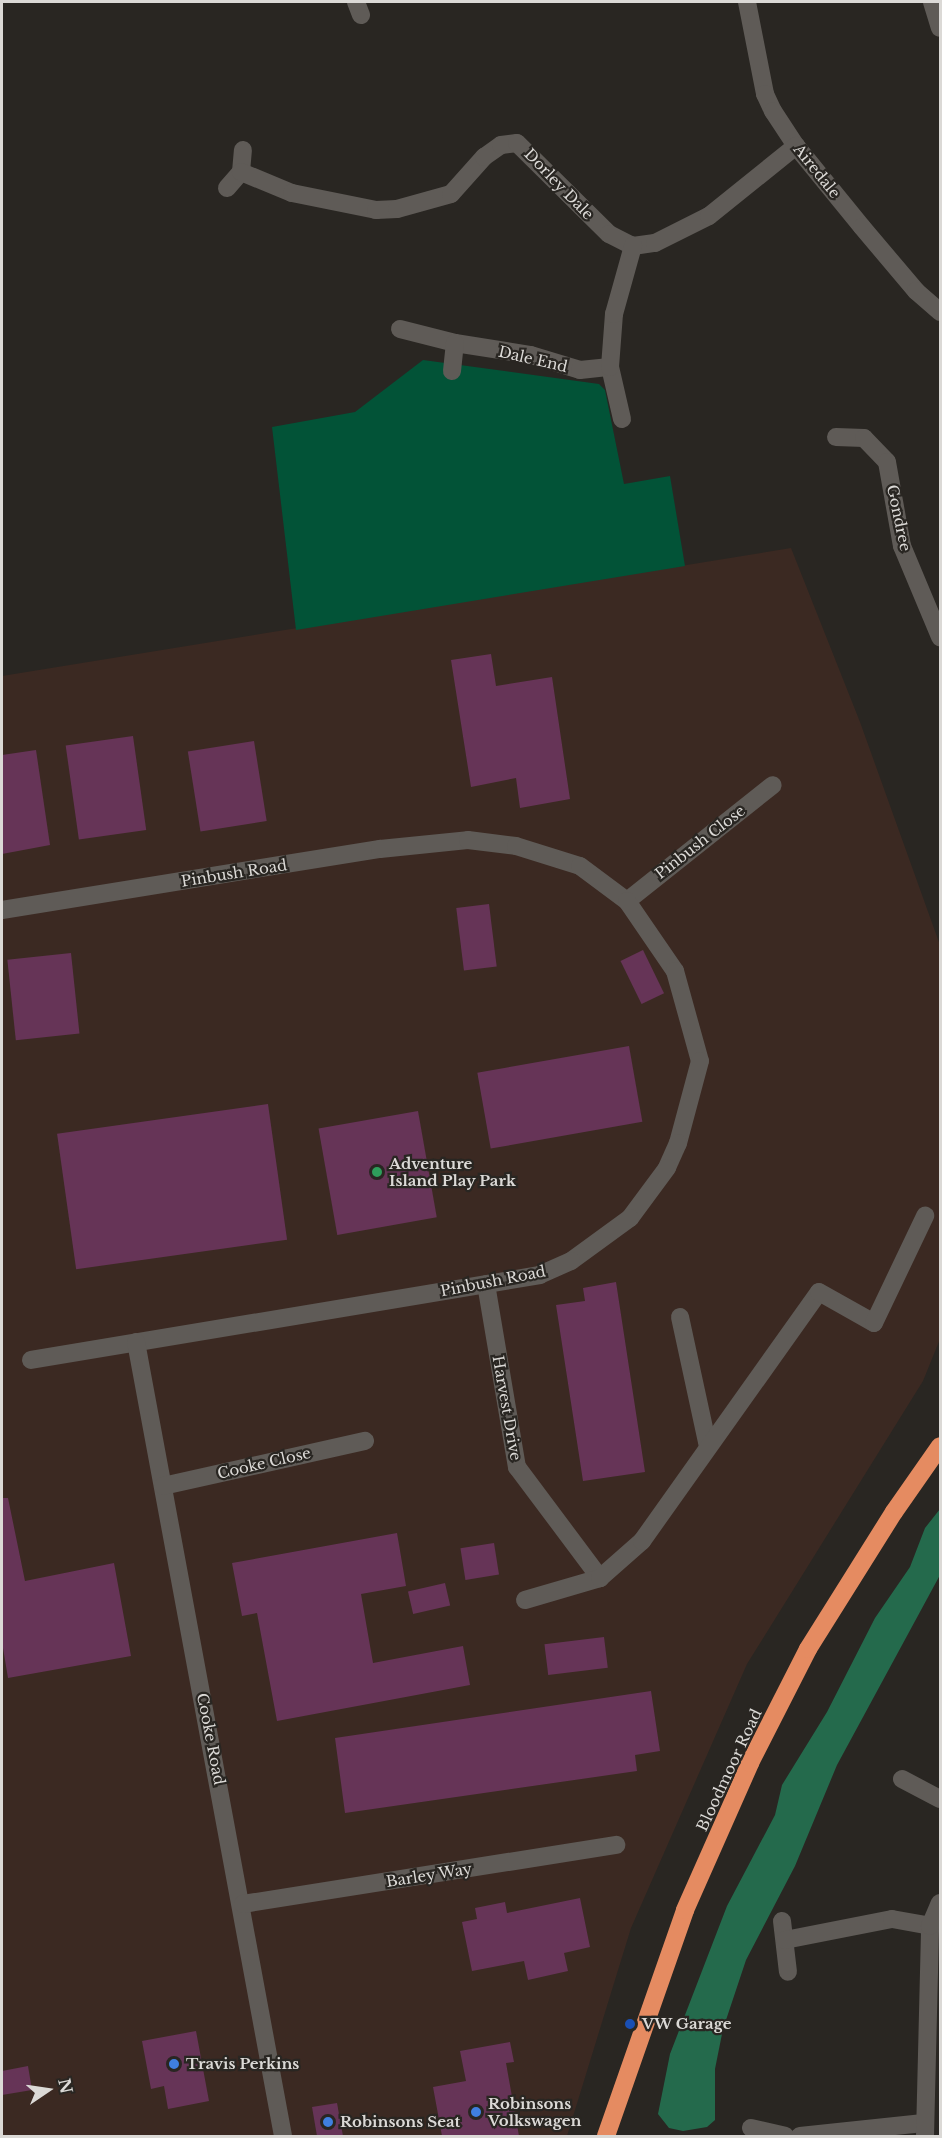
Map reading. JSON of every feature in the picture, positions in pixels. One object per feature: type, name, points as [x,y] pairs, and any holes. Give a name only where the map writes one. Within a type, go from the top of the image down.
[{"type":"highway","name":"Bloodmoor Road","points":[[606,2136],[685,1910],[750,1763],[808,1649],[894,1512],[940,1446]]},
{"type":"street","name":"Airedale","points":[[747,2],[765,94],[795,146],[916,291],[940,312]]},
{"type":"street","points":[[932,2],[940,28]]},
{"type":"street","name":"Dorley Dale","points":[[241,172],[292,193],[376,210],[397,209],[451,194],[484,157],[501,144],[516,143],[609,234],[633,246]]},
{"type":"street","points":[[622,419],[610,367],[614,314],[633,246],[655,243],[710,216],[795,146]]},
{"type":"street","points":[[227,188],[241,172],[243,150]]},
{"type":"street","name":"Dale End","points":[[400,329],[455,343],[531,355],[580,370],[610,367]]},
{"type":"street","points":[[452,371],[455,343]]},
{"type":"street","name":"Gondree","points":[[836,437],[867,433],[887,462],[902,546],[935,608],[940,637]]},
{"type":"street","name":"Pinbush Close","points":[[627,901],[773,785]]},
{"type":"street","name":"Pinbush Road","points":[[2,910],[380,849],[468,840],[516,846],[562,858],[627,901],[675,971],[700,1061],[678,1143],[653,1188],[630,1218],[601,1243],[540,1275],[31,1360]]},
{"type":"street","points":[[525,1600],[600,1578],[642,1540],[819,1292],[874,1323],[925,1216]]},
{"type":"street","name":"Harvest Drive","points":[[486,1284],[517,1467],[600,1578]]},
{"type":"street","points":[[680,1317],[708,1447]]},
{"type":"street","name":"Cooke Road","points":[[136,1342],[243,1904],[283,2136]]},
{"type":"street","name":"Cooke Close","points":[[163,1486],[365,1441]]},
{"type":"street","points":[[902,1779],[940,1799]]},
{"type":"street","name":"Barley Way","points":[[243,1904],[616,1845]]},
{"type":"street","points":[[800,2136],[924,2129],[932,2094],[930,1926],[940,1904]]},
{"type":"street","points":[[785,1940],[892,1920],[930,1926]]},
{"type":"street","points":[[782,1921],[788,1972]]},
{"type":"street","points":[[751,2128],[785,2136]]},
{"type":"shaded area","points":[[791,548],[860,722],[940,945],[940,1339],[923,1381],[747,1664],[631,1928],[567,2136],[2,2136],[2,676]]},
{"type":"green space","points":[[423,360],[599,384],[605,390],[624,484],[670,476],[685,566],[296,630],[272,427],[355,412]]},
{"type":"green space","points":[[940,1509],[940,1575],[837,1765],[795,1866],[746,1960],[723,2029],[715,2069],[715,2120],[707,2127],[683,2131],[669,2128],[658,2114],[670,2054],[727,1906],[775,1815],[782,1785],[827,1712],[875,1618],[910,1567],[925,1528]]},
{"type":"building","points":[[491,654],[496,686],[552,677],[570,799],[520,808],[516,778],[471,787],[451,660]]},
{"type":"building","points":[[133,736],[146,830],[79,840],[66,745]]},
{"type":"building","points":[[254,741],[267,821],[200,831],[188,751]]},
{"type":"building","points":[[36,750],[50,845],[2,854],[2,755]]},
{"type":"building","points":[[489,904],[497,967],[464,971],[456,908]]},
{"type":"building","points":[[643,950],[664,993],[642,1004],[621,961]]},
{"type":"building","points":[[71,953],[79,1034],[16,1040],[7,960]]},
{"type":"building","points":[[629,1046],[642,1122],[491,1149],[477,1073]]},
{"type":"building","points":[[268,1104],[287,1240],[76,1269],[57,1134]]},
{"type":"building","name":"Adventure Island Play Park","points":[[418,1111],[437,1217],[337,1235],[319,1129]]},
{"type":"building","points":[[616,1282],[645,1472],[583,1481],[556,1305],[585,1301],[583,1288]]},
{"type":"building","points":[[2,1498],[8,1498],[25,1581],[114,1563],[131,1656],[8,1678],[2,1642]]},
{"type":"building","points":[[397,1533],[406,1586],[361,1594],[373,1663],[463,1646],[470,1685],[277,1721],[257,1613],[242,1616],[232,1563]]},
{"type":"building","points":[[494,1543],[499,1575],[465,1580],[460,1548]]},
{"type":"building","points":[[445,1583],[450,1605],[413,1614],[408,1592]]},
{"type":"building","points":[[604,1637],[608,1668],[548,1675],[544,1644]]},
{"type":"building","points":[[651,1691],[660,1751],[635,1755],[637,1771],[345,1813],[335,1738]]},
{"type":"building","points":[[580,1898],[590,1947],[564,1953],[568,1971],[528,1980],[524,1961],[472,1971],[462,1922],[477,1919],[475,1908],[505,1902],[507,1913]]},
{"type":"building","name":"Travis Perkins","points":[[196,2031],[209,2101],[168,2109],[164,2086],[151,2089],[142,2041]]},
{"type":"building","name":"Robinsons Volkswagen","points":[[510,2042],[514,2062],[506,2063],[519,2136],[442,2136],[433,2087],[466,2081],[460,2051]]},
{"type":"building","points":[[28,2066],[32,2090],[2,2095],[2,2071]]},
{"type":"building","name":"Robinsons Seat","points":[[337,2103],[343,2136],[317,2136],[312,2107]]},
{"type":"place","name":"Adventure Island Play Park","points":[[377,1172]]},
{"type":"place","name":"VW Garage","points":[[630,2024]]},
{"type":"place","name":"Travis Perkins","points":[[174,2064]]},
{"type":"place","name":"Robinsons Volkswagen","points":[[476,2112]]},
{"type":"place","name":"Robinsons Seat","points":[[328,2122]]}]
